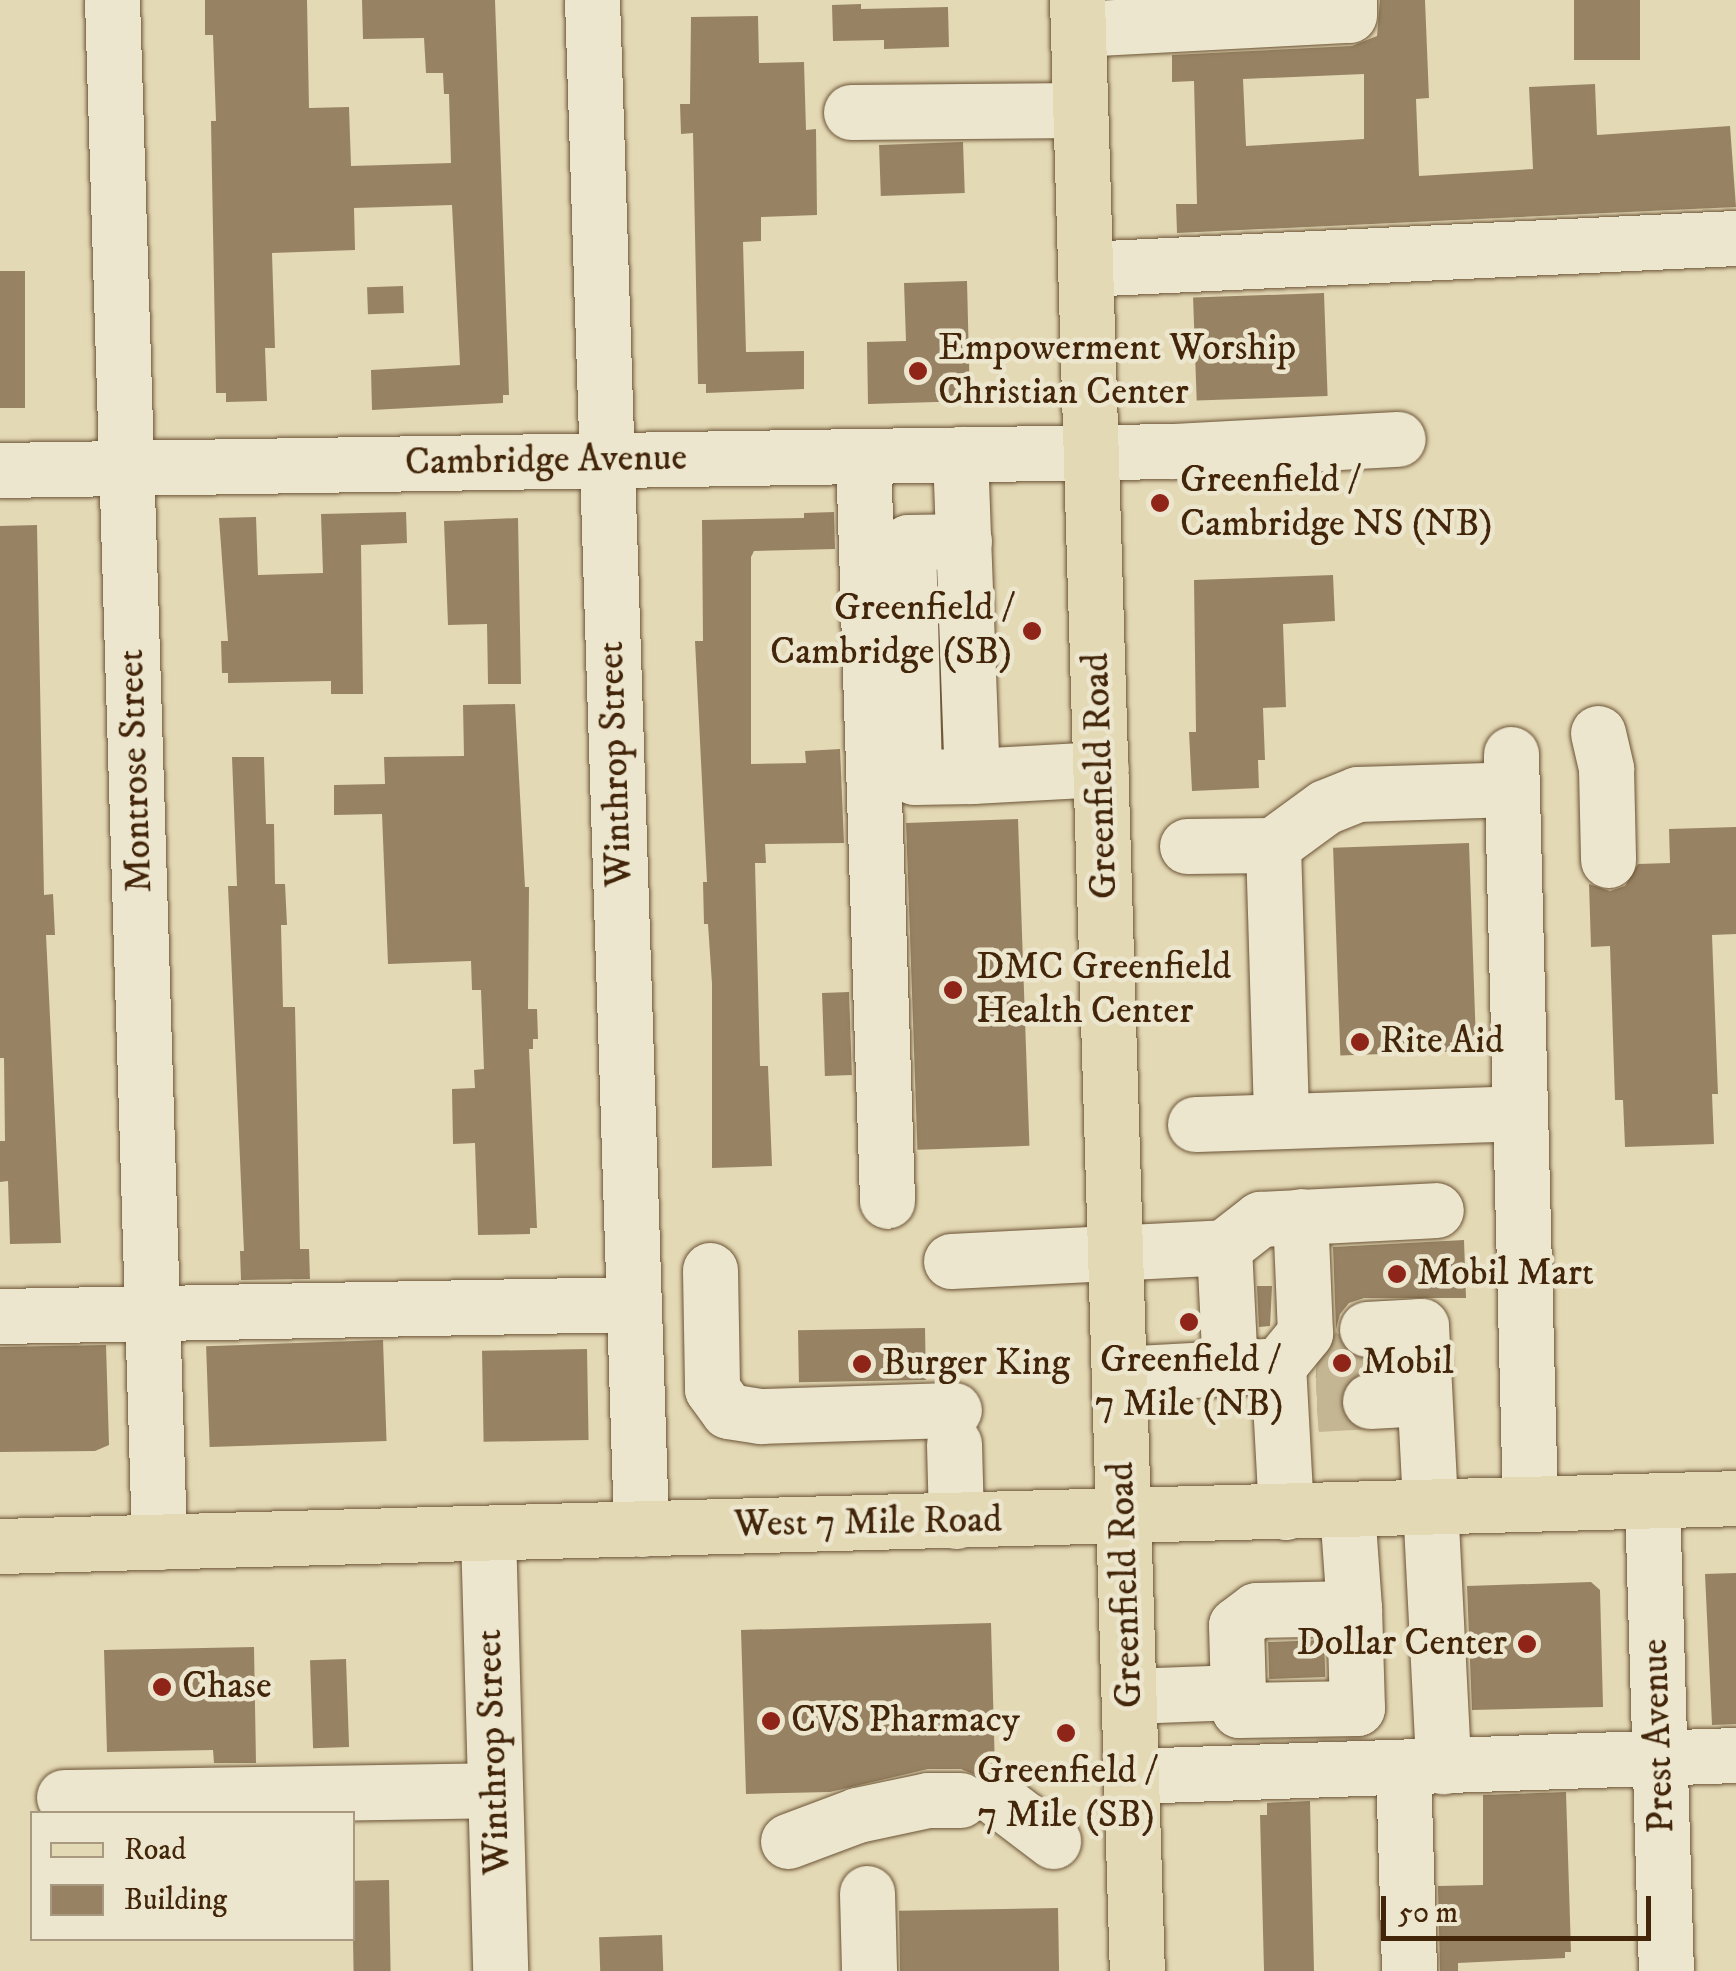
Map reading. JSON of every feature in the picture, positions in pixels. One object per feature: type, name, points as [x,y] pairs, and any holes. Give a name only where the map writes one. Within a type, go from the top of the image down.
[{"type":"main road","name":"Greenfield Road","points":[[1077,15],[1137,1971]]},
{"type":"main road","name":"West 7 Mile Road","points":[[0,1546],[1736,1498]]},
{"type":"street","name":"Montrose Street","points":[[112,0],[159,1542]]},
{"type":"street","name":"Winthrop Street","points":[[592,0],[641,1529]]},
{"type":"street","points":[[1077,15],[1349,15],[1348,0]]},
{"type":"street","points":[[852,112],[1080,110]]},
{"type":"street","points":[[1085,269],[1736,238]]},
{"type":"street","name":"Cambridge Avenue","points":[[0,470],[1091,452],[1398,440]]},
{"type":"street","points":[[960,454],[972,776],[1101,768]]},
{"type":"street","points":[[862,456],[887,1201]]},
{"type":"street","points":[[1598,733],[1606,768],[1608,860]]},
{"type":"street","points":[[1187,846],[1273,845],[1325,807],[1357,794],[1511,771],[1530,1504]]},
{"type":"street","points":[[1273,845],[1281,1121]]},
{"type":"street","points":[[1194,1124],[1519,1113]]},
{"type":"street","points":[[951,1260],[1224,1248],[1260,1219],[1436,1210]]},
{"type":"street","points":[[1286,1512],[1315,1366],[1300,1216]]},
{"type":"street","points":[[1224,1248],[1315,1366]]},
{"type":"street","points":[[0,1316],[154,1313],[633,1289],[720,1270],[712,1389],[728,1411],[954,1427],[956,1521]]},
{"type":"street","points":[[1315,1366],[1421,1326],[1428,1507],[1423,1766],[1408,1971]]},
{"type":"street","points":[[1119,1374],[1315,1366],[1423,1378]]},
{"type":"street","name":"Prest Avenue","points":[[1652,1500],[1666,1971]]},
{"type":"street","points":[[1347,1510],[1354,1608],[1357,1708],[1238,1710],[1236,1624],[1256,1610],[1354,1608]]},
{"type":"street","name":"Winthrop Street","points":[[488,1533],[500,1971]]},
{"type":"street","points":[[1129,1696],[1238,1692]]},
{"type":"street","points":[[1131,1776],[1736,1755]]},
{"type":"street","points":[[64,1798],[496,1790]]},
{"type":"street","points":[[788,1841],[857,1816],[928,1800],[980,1800],[1053,1840]]},
{"type":"street","points":[[866,1893],[869,1971]]},
{"type":"building","points":[[205,0],[307,0],[309,108],[349,107],[351,166],[451,163],[449,94],[444,94],[443,73],[426,73],[424,38],[363,39],[362,0],[495,0],[509,395],[503,395],[503,403],[372,410],[371,370],[460,365],[452,205],[354,208],[355,250],[272,253],[275,348],[265,348],[267,401],[226,402],[226,393],[216,393],[211,121],[216,121],[213,35],[205,35]]},
{"type":"building","points":[[1380,0],[1425,0],[1429,98],[1416,99],[1419,176],[1533,169],[1529,87],[1595,84],[1597,135],[1730,126],[1736,207],[1177,233],[1176,204],[1197,204],[1194,81],[1172,82],[1172,55],[1352,46],[1377,36]],"holes":[[[1364,74],[1364,139],[1246,146],[1243,79]]]},
{"type":"building","points":[[1574,0],[1640,0],[1640,60],[1574,60]]},
{"type":"building","points":[[861,4],[861,9],[948,7],[949,47],[884,49],[884,40],[833,41],[832,5]]},
{"type":"building","points":[[758,16],[759,63],[804,62],[806,130],[816,129],[817,215],[761,217],[761,241],[743,242],[746,352],[804,351],[804,389],[706,393],[706,384],[698,384],[693,133],[681,134],[680,104],[690,104],[691,17]]},
{"type":"building","points":[[963,142],[965,193],[881,196],[879,145]]},
{"type":"building","points":[[0,271],[25,271],[25,408],[0,408]]},
{"type":"building","name":"Empowerment Worship Christian Center","points":[[967,281],[970,401],[868,404],[867,342],[906,341],[904,283]]},
{"type":"building","points":[[403,286],[404,313],[368,314],[367,287]]},
{"type":"building","points":[[1324,293],[1328,396],[1197,401],[1193,298]]},
{"type":"building","points":[[406,512],[407,543],[361,545],[363,694],[331,694],[331,681],[228,683],[228,673],[222,673],[221,641],[228,641],[219,518],[256,517],[258,575],[323,573],[321,514]]},
{"type":"building","points":[[834,512],[835,549],[754,551],[751,557],[751,764],[806,763],[805,751],[840,749],[844,843],[765,844],[766,863],[755,863],[760,1066],[768,1066],[772,1166],[712,1168],[712,984],[708,924],[704,924],[703,882],[707,882],[695,641],[703,641],[702,520],[804,518],[804,513]]},
{"type":"building","points":[[518,518],[521,684],[488,684],[487,624],[448,625],[444,521]]},
{"type":"building","points":[[37,525],[44,895],[53,894],[55,935],[46,935],[61,1243],[10,1244],[8,1181],[0,1182],[0,1141],[5,1141],[4,1058],[0,1058],[0,526]]},
{"type":"building","points":[[1333,575],[1335,621],[1283,624],[1286,707],[1263,708],[1265,760],[1258,760],[1259,788],[1192,791],[1189,732],[1196,732],[1194,580]]},
{"type":"building","points":[[515,704],[525,887],[529,887],[528,1009],[537,1009],[538,1039],[533,1039],[533,1049],[529,1049],[537,1228],[530,1228],[530,1234],[478,1235],[475,1143],[453,1144],[452,1089],[475,1088],[474,1070],[484,1069],[481,990],[472,990],[471,961],[388,964],[382,814],[334,815],[334,785],[385,784],[384,757],[464,756],[463,705]]},
{"type":"building","points":[[232,757],[264,757],[266,824],[274,824],[275,884],[285,884],[287,925],[281,925],[283,1007],[295,1007],[300,1249],[309,1249],[310,1279],[241,1280],[240,1251],[244,1251],[228,886],[237,886]]},
{"type":"building","points":[[1018,819],[1029,1146],[917,1150],[906,823]]},
{"type":"building","points":[[1736,827],[1736,934],[1712,935],[1718,1094],[1712,1094],[1714,1144],[1625,1147],[1623,1100],[1615,1100],[1610,946],[1591,947],[1589,884],[1610,891],[1625,886],[1638,864],[1670,863],[1669,829]]},
{"type":"building","points":[[1469,843],[1476,1051],[1340,1056],[1333,848]]},
{"type":"building","points":[[849,992],[852,1075],[825,1076],[822,993]]},
{"type":"building","points":[[1464,1240],[1466,1298],[1364,1298],[1349,1303],[1340,1314],[1336,1329],[1333,1247]]},
{"type":"building","points":[[1257,1286],[1272,1286],[1270,1326],[1259,1327]]},
{"type":"building","points":[[925,1328],[926,1380],[799,1382],[798,1330]]},
{"type":"building","points":[[1336,1332],[1341,1347],[1352,1356],[1368,1360],[1369,1370],[1352,1376],[1342,1388],[1339,1404],[1347,1421],[1318,1422],[1316,1369],[1330,1352]]},
{"type":"building","points":[[383,1340],[387,1441],[210,1447],[206,1346]]},
{"type":"building","points":[[106,1345],[109,1445],[95,1451],[0,1452],[0,1347]]},
{"type":"building","points":[[587,1349],[589,1440],[484,1442],[482,1351]]},
{"type":"building","points":[[1736,1573],[1736,1724],[1712,1725],[1705,1574]]},
{"type":"building","points":[[1591,1582],[1600,1590],[1603,1707],[1472,1710],[1467,1586]]},
{"type":"building","points":[[991,1623],[995,1770],[980,1777],[961,1769],[928,1769],[830,1792],[746,1794],[741,1630]]},
{"type":"building","points":[[1324,1640],[1325,1677],[1269,1679],[1268,1642]]},
{"type":"building","points":[[254,1647],[256,1763],[214,1763],[213,1750],[107,1752],[104,1650]]},
{"type":"building","points":[[346,1659],[349,1747],[313,1748],[310,1660]]},
{"type":"building","points":[[1566,1792],[1571,1952],[1565,1952],[1565,1958],[1458,1963],[1458,1971],[1440,1971],[1438,1886],[1483,1885],[1483,1795]]},
{"type":"building","points":[[1310,1801],[1314,1971],[1264,1971],[1260,1815],[1267,1815],[1267,1803]]},
{"type":"building","points":[[389,1880],[391,1971],[354,1971],[355,1881]]},
{"type":"building","points":[[1058,1908],[1059,1971],[900,1971],[899,1911]]},
{"type":"building","points":[[662,1935],[663,1971],[600,1971],[599,1937]]},
{"type":"tunnel","points":[[1316,1362],[1368,1360]]},
{"type":"tunnel","points":[[1317,1404],[1370,1401]]},
{"type":"place","name":"Empowerment Worship Christian Center","points":[[918,371]]},
{"type":"place","name":"Greenfield / Cambridge NS (NB)","points":[[1160,503]]},
{"type":"place","name":"Greenfield / Cambridge (SB)","points":[[1032,631]]},
{"type":"place","name":"DMC Greenfield Health Center","points":[[953,990]]},
{"type":"place","name":"Rite Aid","points":[[1360,1042]]},
{"type":"place","name":"Mobil Mart","points":[[1397,1274]]},
{"type":"place","name":"Greenfield / 7 Mile (NB)","points":[[1189,1322]]},
{"type":"place","name":"Mobil","points":[[1342,1363]]},
{"type":"place","name":"Burger King","points":[[862,1364]]},
{"type":"place","name":"Dollar Center","points":[[1527,1644]]},
{"type":"place","name":"Chase","points":[[162,1687]]},
{"type":"place","name":"CVS Pharmacy","points":[[771,1721]]},
{"type":"place","name":"Greenfield / 7 Mile (SB)","points":[[1066,1733]]}]
